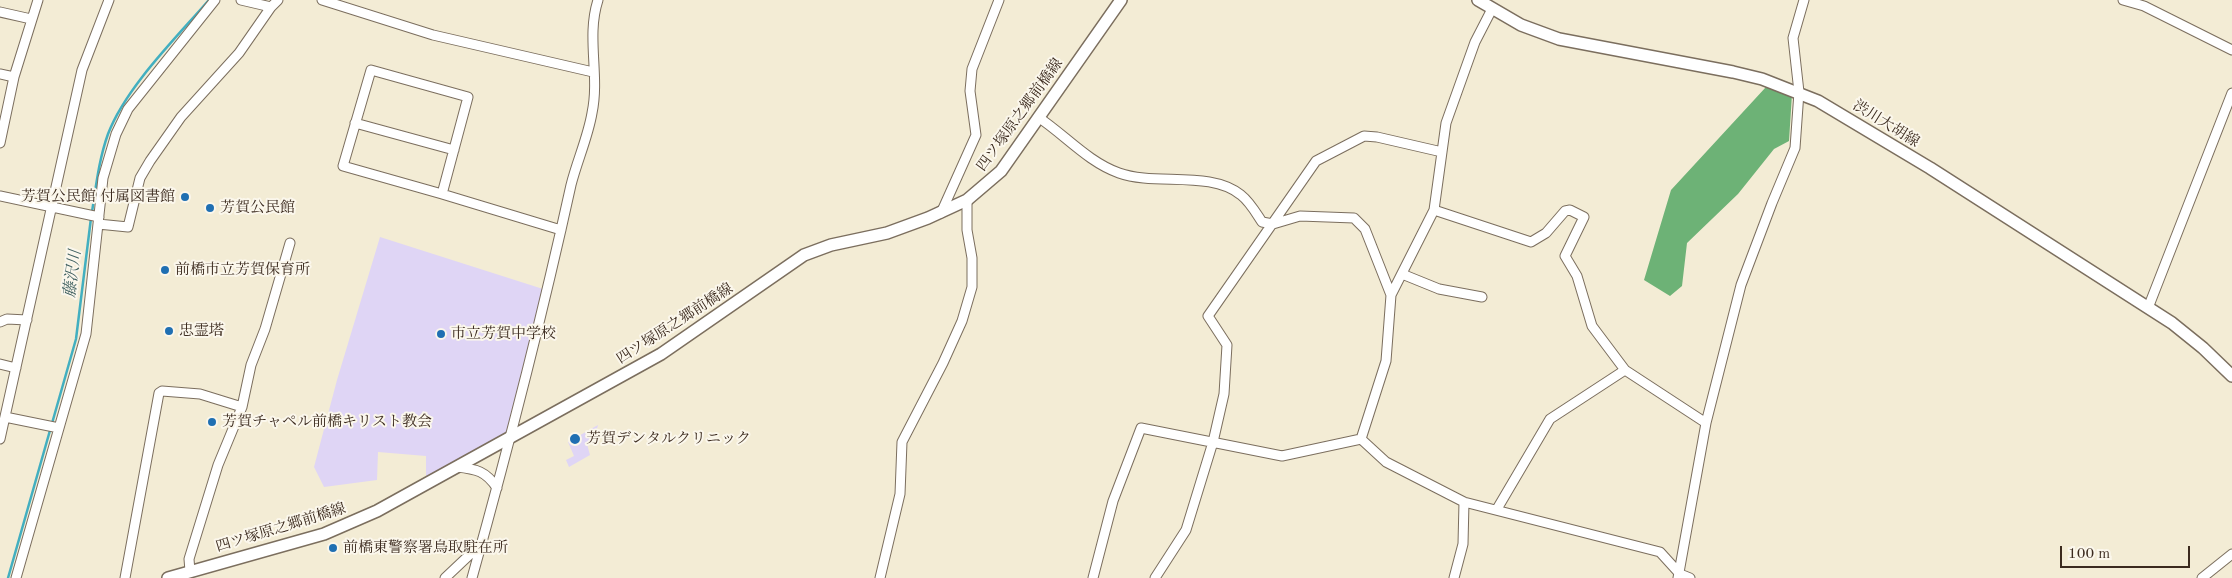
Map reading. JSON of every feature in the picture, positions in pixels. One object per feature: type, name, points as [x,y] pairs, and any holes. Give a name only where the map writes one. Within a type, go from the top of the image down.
[{"type":"main road","name":"四ツ塚原之郷前橋線","points":[[168,578],[348,525],[390,505],[661,354],[804,255],[831,246],[887,233],[941,213],[967,200],[1001,171],[1121,0]]},
{"type":"main road","name":"渋川大胡線","points":[[1478,0],[1521,24],[1559,39],[1733,72],[1799,92],[1844,114],[2148,308],[2203,348],[2232,376]]},
{"type":"street","points":[[1,138],[14,77],[38,0]]},
{"type":"street","points":[[0,439],[82,70],[108,0]]},
{"type":"street","points":[[16,578],[86,334],[103,178],[116,134],[128,109],[215,0]]},
{"type":"street","points":[[241,0],[271,7]]},
{"type":"street","points":[[0,196],[128,227],[140,178],[150,161],[182,117],[239,54],[271,7],[278,0]]},
{"type":"street","points":[[322,0],[433,36],[593,72]]},
{"type":"street","points":[[472,578],[497,488],[508,438],[562,230],[572,182],[592,114],[594,98],[592,28],[598,0]]},
{"type":"street","points":[[941,213],[976,135],[970,91],[972,69],[999,0]]},
{"type":"street","points":[[1679,576],[1706,423],[1741,285],[1772,203],[1794,157],[1799,92],[1793,38],[1804,0]]},
{"type":"street","points":[[2123,0],[2144,6],[2232,50]]},
{"type":"street","points":[[1362,439],[1386,361],[1391,296],[1434,210],[1446,123],[1475,42],[1492,9]]},
{"type":"street","points":[[0,12],[31,19]]},
{"type":"street","points":[[442,194],[468,97],[371,70],[343,166],[562,230]]},
{"type":"street","points":[[0,74],[14,77]]},
{"type":"street","points":[[2148,308],[2232,93]]},
{"type":"street","points":[[1038,117],[1093,160],[1110,169],[1130,176],[1224,186],[1240,194],[1262,222],[1273,224],[1300,216],[1354,218],[1366,229],[1391,296]]},
{"type":"street","points":[[355,123],[454,150]]},
{"type":"street","points":[[1155,578],[1186,530],[1213,442],[1224,394],[1227,345],[1208,316],[1316,161],[1364,136],[1377,137],[1442,152]]},
{"type":"street","points":[[880,578],[900,494],[902,442],[943,364],[962,321],[972,287],[972,258],[966,230],[967,200]]},
{"type":"street","points":[[1434,210],[1531,242],[1546,234],[1565,210],[1570,210],[1584,217],[1565,256],[1577,276],[1592,326],[1625,370],[1706,423]]},
{"type":"street","points":[[190,571],[189,559],[218,465],[242,407],[250,365],[265,329],[290,243]]},
{"type":"street","points":[[1402,274],[1439,289],[1482,297]]},
{"type":"street","points":[[0,322],[7,319],[27,320]]},
{"type":"street","points":[[0,364],[16,368]]},
{"type":"street","points":[[1497,508],[1550,420],[1625,370]]},
{"type":"street","points":[[125,578],[159,393],[162,391],[200,394],[242,407]]},
{"type":"street","points":[[5,416],[59,428]]},
{"type":"street","points":[[1093,578],[1114,501],[1141,428],[1282,456],[1362,439]]},
{"type":"street","points":[[1362,439],[1386,462],[1464,502],[1497,508],[1660,552],[1679,576],[1690,578]]},
{"type":"street","points":[[457,467],[478,470],[490,476],[497,488]]},
{"type":"street","points":[[1454,578],[1463,544],[1464,502]]},
{"type":"street","points":[[445,578],[482,544]]},
{"type":"street","points":[[2202,578],[2232,554]]},
{"type":"shaded area","name":"市立芳賀中学校","points":[[380,237],[543,289],[506,435],[426,477],[426,456],[378,452],[377,480],[324,487],[314,467],[337,380]]},
{"type":"shaded area","points":[[598,425],[594,439],[587,444],[590,455],[569,467],[566,460],[574,456],[568,442]]},
{"type":"green space","points":[[1766,87],[1792,94],[1789,141],[1774,149],[1738,194],[1687,243],[1682,286],[1670,296],[1644,280],[1671,190]]},
{"type":"waterway","name":"藤沢川","points":[[92,212],[102,153],[116,116],[139,81],[209,0]]},
{"type":"waterway","name":"藤沢川","points":[[8,578],[76,339],[91,218]]},
{"type":"place","name":"芳賀公民館 付属図書館","points":[[185,197]]},
{"type":"place","name":"芳賀公民館","points":[[210,208]]},
{"type":"place","name":"前橋市立芳賀保育所","points":[[165,270]]},
{"type":"place","name":"忠霊塔","points":[[169,331]]},
{"type":"place","name":"市立芳賀中学校","points":[[441,334]]},
{"type":"place","name":"芳賀チャペル前橋キリスト教会","points":[[212,422]]},
{"type":"place","name":"芳賀デンタルクリニック","points":[[575,439]]},
{"type":"place","name":"前橋東警察署鳥取駐在所","points":[[333,548]]}]
